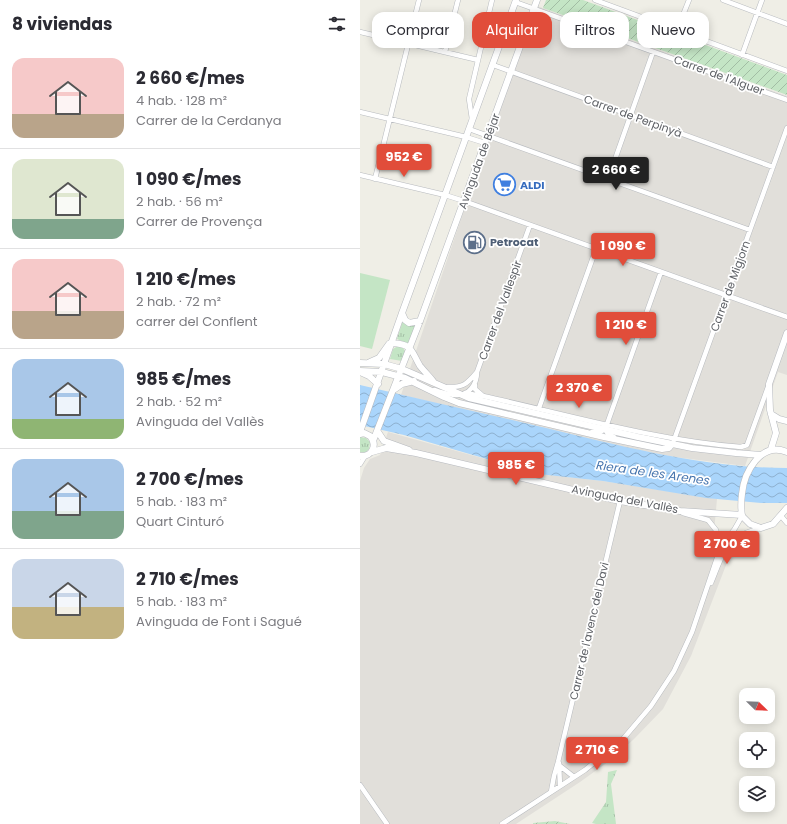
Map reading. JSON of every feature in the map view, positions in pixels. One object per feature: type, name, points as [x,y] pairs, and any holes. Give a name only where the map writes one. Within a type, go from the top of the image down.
[{"type":"main road","name":"Avinguda de Béjar","points":[[412,350],[414,337],[537,0]]},
{"type":"main road","name":"Avinguda de Béjar","points":[[361,431],[394,334],[516,1]]},
{"type":"main road","points":[[402,313],[403,317],[409,323],[420,321]]},
{"type":"main road","points":[[387,348],[394,334]]},
{"type":"main road","points":[[771,449],[776,433],[769,402],[769,384],[787,334]]},
{"type":"main road","points":[[363,363],[374,361],[379,358],[392,343],[400,343],[412,350],[420,366],[436,383]]},
{"type":"main road","points":[[362,456],[372,452],[374,442],[399,376],[412,350]]},
{"type":"main road","points":[[363,363],[384,364],[402,369],[443,387],[464,394],[469,398],[674,441],[736,453],[761,455]]},
{"type":"main road","points":[[360,372],[382,372],[399,376],[434,390],[444,397],[459,402],[639,445],[666,449],[674,441]]},
{"type":"main road","points":[[360,372],[369,376],[378,384]]},
{"type":"main road","points":[[394,390],[402,384],[414,381]]},
{"type":"main road","points":[[771,414],[778,419],[787,421]]},
{"type":"main road","points":[[361,431],[367,434],[374,442]]},
{"type":"main road","points":[[374,442],[384,441],[378,431]]},
{"type":"main road","name":"Avinguda del Vallès","points":[[384,441],[416,454]]},
{"type":"main road","name":"Avinguda del Vallès","points":[[372,452],[386,448],[620,501],[680,511],[742,514]]},
{"type":"main road","points":[[787,452],[778,449],[771,449],[755,461],[747,476],[743,488],[742,514],[750,524],[761,528],[773,524],[787,508]]},
{"type":"street","points":[[416,12],[419,0]]},
{"type":"street","points":[[445,52],[458,0]]},
{"type":"street","points":[[472,121],[468,99],[492,0]]},
{"type":"street","points":[[595,0],[637,15]]},
{"type":"street","points":[[684,12],[689,0]]},
{"type":"street","points":[[723,0],[787,24]]},
{"type":"street","points":[[742,55],[762,0]]},
{"type":"street","name":"Carrer de l'Alguer","points":[[516,1],[534,9],[787,100]]},
{"type":"street","points":[[360,32],[372,35]]},
{"type":"street","points":[[709,42],[787,71]]},
{"type":"street","points":[[375,179],[407,48]]},
{"type":"street","points":[[426,48],[478,60]]},
{"type":"street","points":[[608,179],[653,52]]},
{"type":"street","name":"Carrer de Perpinyà","points":[[493,65],[773,167]]},
{"type":"street","points":[[360,112],[466,137],[485,143]]},
{"type":"street","name":"Carrer de Migjorn","points":[[674,441],[787,128]]},
{"type":"street","points":[[469,129],[750,230]]},
{"type":"street","points":[[360,175],[445,195],[464,201],[787,317]]},
{"type":"street","name":"Carrer del Vallespir","points":[[475,385],[477,372],[530,225]]},
{"type":"street","points":[[539,408],[596,249]]},
{"type":"street","points":[[639,445],[633,441],[608,434],[606,427],[661,272]]},
{"type":"street","points":[[443,387],[459,387],[468,382],[477,372]]},
{"type":"street","points":[[674,441],[741,447],[747,445],[769,384]]},
{"type":"street","points":[[464,394],[475,385],[475,389],[483,396]]},
{"type":"street","points":[[434,390],[455,395],[464,394],[483,396],[539,408],[606,427]]},
{"type":"street","points":[[571,428],[598,432],[606,427]]},
{"type":"street","points":[[360,464],[362,456]]},
{"type":"street","name":"Carrer de l'avenc del Davi","points":[[551,792],[554,776],[559,764],[620,501]]},
{"type":"street","points":[[502,824],[597,760],[623,738],[651,706],[666,685],[687,645],[720,547],[718,534],[715,527],[708,520],[680,511]]},
{"type":"street","points":[[720,547],[734,530],[742,514]]},
{"type":"street","points":[[781,516],[787,523]]},
{"type":"street","points":[[701,607],[728,546],[739,536],[761,528]]},
{"type":"street","points":[[559,764],[574,776]]},
{"type":"street","name":"Carrer de l'avenc del Davi","points":[[559,764],[560,786]]},
{"type":"street","points":[[360,785],[387,824]]},
{"type":"shaded area","points":[[534,5],[560,14],[560,48],[629,48],[629,39],[637,42],[637,48],[654,48],[787,96],[787,375],[778,372],[745,466],[675,457],[622,447],[401,395],[519,48],[552,48],[552,12],[532,12]]},
{"type":"shaded area","points":[[388,432],[511,466],[529,473],[603,481],[717,499],[713,543],[733,547],[691,656],[663,709],[612,759],[516,824],[360,824],[360,481],[364,468],[370,459],[380,455]]},
{"type":"green space","points":[[546,0],[583,0],[616,12],[560,12],[560,14],[543,8]]},
{"type":"green space","points":[[629,17],[637,20],[637,42],[629,39]]},
{"type":"green space","points":[[709,46],[787,75],[787,95],[655,48],[709,48]]},
{"type":"green space","points":[[360,273],[390,280],[372,349],[360,346]]},
{"type":"green space","points":[[403,320],[410,325],[416,326],[409,344],[397,339]]},
{"type":"green space","points":[[398,346],[403,348],[405,351],[402,361],[390,359],[393,349]]},
{"type":"green space","points":[[360,437],[366,438],[370,442],[369,449],[365,453],[360,452]]},
{"type":"green space","points":[[617,770],[611,784],[616,824],[592,823],[606,802],[608,772]]},
{"type":"green space","points":[[555,821],[570,824],[533,824],[533,823]]},
{"type":"water","name":"Riera de les Arenes","points":[[360,385],[665,455],[726,464],[787,468],[787,503],[761,503],[706,498],[603,481],[529,473],[511,466],[404,435],[360,425]]},
{"type":"place","name":"ALDI","points":[[505,185]]},
{"type":"place","name":"Petrocat","points":[[475,242]]}]
